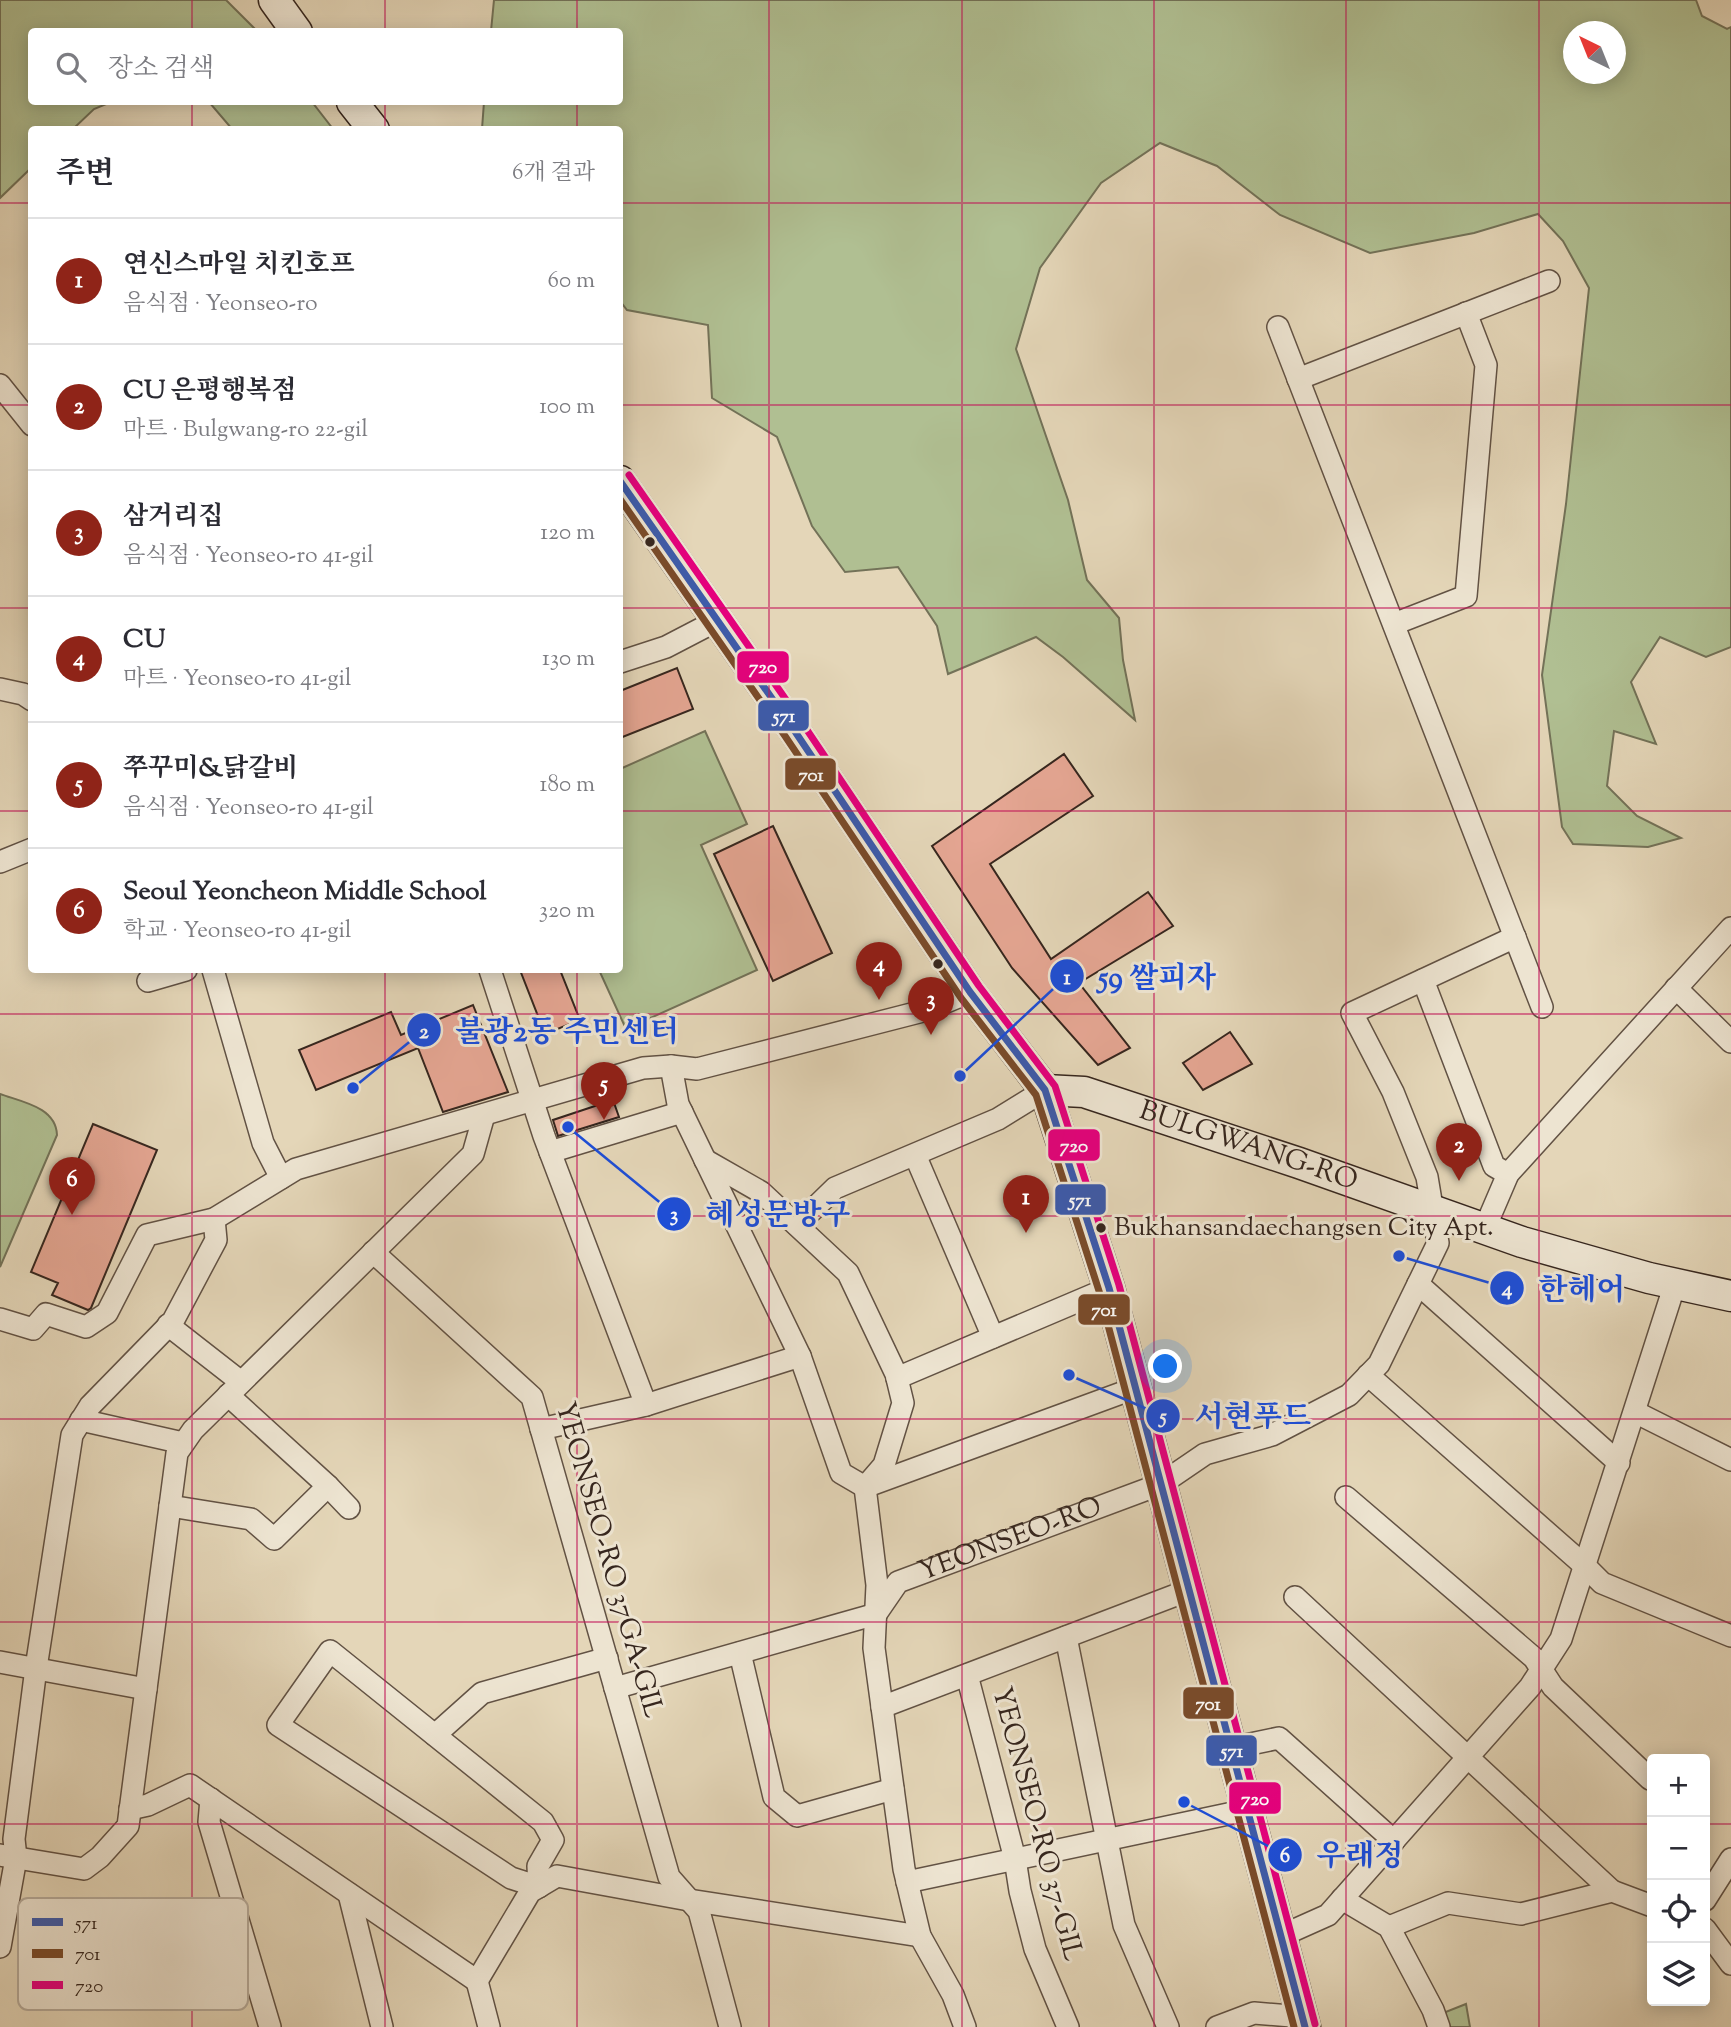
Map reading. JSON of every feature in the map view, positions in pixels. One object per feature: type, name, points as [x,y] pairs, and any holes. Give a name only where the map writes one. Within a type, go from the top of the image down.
[{"type":"main road","points":[[274,0],[294,28]]},
{"type":"main road","points":[[354,105],[371,126]]},
{"type":"main road","points":[[623,485],[802,741],[971,992],[1045,1090],[1109,1288],[1304,2022]]},
{"type":"main road","name":"BULGWANG-RO","points":[[1045,1090],[1084,1092],[1299,1163],[1484,1230],[1561,1254],[1731,1296]]},
{"type":"street","points":[[1298,379],[1549,281]]},
{"type":"street","points":[[1394,624],[1466,596],[1486,365],[1466,313]]},
{"type":"street","points":[[1278,327],[1542,1007]]},
{"type":"street","points":[[0,385],[28,420]]},
{"type":"street","points":[[623,661],[666,646],[716,621]]},
{"type":"street","points":[[0,862],[28,851]]},
{"type":"street","points":[[1484,1230],[1508,1174],[1731,928]]},
{"type":"street","points":[[1508,1174],[1494,1166],[1423,980],[1515,937]]},
{"type":"street","points":[[148,981],[176,973]]},
{"type":"street","points":[[214,973],[263,1143],[281,1178]]},
{"type":"street","points":[[491,973],[550,1152],[646,1405]]},
{"type":"street","name":"YEONSEO-RO","points":[[876,1614],[898,1582],[1161,1484],[1205,1454],[1272,1435],[1349,1395],[1379,1364],[1438,1243],[1427,1177],[1393,1092],[1352,1013],[1423,980]]},
{"type":"street","points":[[1676,988],[1731,1042]]},
{"type":"street","points":[[0,1319],[33,1329],[46,1314],[86,1327],[107,1313],[147,1235],[214,1219],[296,1169],[642,1068],[671,1066],[697,1069],[927,1010],[971,992]]},
{"type":"street","points":[[671,1066],[678,1104],[800,1356],[841,1472],[865,1487]]},
{"type":"street","points":[[797,1225],[835,1188],[998,1119],[1045,1090]]},
{"type":"street","points":[[550,1152],[682,1112]]},
{"type":"street","points":[[8,1856],[85,1869],[100,1857],[128,1826],[177,1453],[193,1430],[473,1154],[484,1115]]},
{"type":"street","points":[[915,1154],[993,1337]]},
{"type":"street","points":[[705,1160],[761,1192],[848,1273],[897,1378],[903,1403],[884,1465],[865,1487],[877,1585],[874,1648],[907,1882],[920,1936],[954,1995],[965,2027]]},
{"type":"street","points":[[0,1947],[8,1856],[15,1839],[36,1668],[72,1435],[90,1406],[168,1325],[216,1240],[214,1219]]},
{"type":"street","name":"YEONSEO-RO 37GA-GIL","points":[[373,1252],[532,1397],[669,1877],[699,1911],[730,2027]]},
{"type":"street","points":[[1418,1284],[1619,1463]]},
{"type":"street","points":[[1281,1936],[1328,1915],[1530,1687],[1561,1639],[1675,1284]]},
{"type":"street","points":[[897,1378],[1109,1288]]},
{"type":"street","points":[[168,1325],[235,1388],[349,1508]]},
{"type":"street","points":[[541,1429],[646,1405],[800,1356]]},
{"type":"street","points":[[1368,1375],[1602,1583],[1731,1636]]},
{"type":"street","points":[[865,1487],[1135,1388]]},
{"type":"street","points":[[1635,1412],[1731,1460]]},
{"type":"street","points":[[81,1420],[183,1443]]},
{"type":"street","points":[[170,1506],[251,1518],[274,1539],[328,1486]]},
{"type":"street","points":[[1346,1497],[1534,1658],[1553,1687],[1647,1776]]},
{"type":"street","points":[[882,1707],[1189,1590]]},
{"type":"street","points":[[1295,1597],[1612,1891],[1647,1904]]},
{"type":"street","points":[[615,1689],[876,1614]]},
{"type":"street","points":[[1066,1637],[1124,1925],[1168,2027]]},
{"type":"street","points":[[330,1651],[543,1822],[553,1840],[538,1866],[539,1887],[512,1878],[278,1725],[330,1651]]},
{"type":"street","points":[[740,1653],[774,1797],[797,1816],[893,1789]]},
{"type":"street","points":[[435,1735],[482,1693],[607,1658]]},
{"type":"street","points":[[0,1661],[146,1689]]},
{"type":"street","name":"YEONSEO-RO 37-GIL","points":[[967,1675],[1015,1859],[1035,1949],[1068,2027]]},
{"type":"street","points":[[1231,1748],[1279,1738],[1394,1841]]},
{"type":"street","points":[[130,1809],[148,1805],[190,1785],[477,1981],[489,2027]]},
{"type":"street","points":[[211,1799],[209,1822],[232,1898]]},
{"type":"street","points":[[907,1882],[1247,1810]]},
{"type":"street","points":[[1710,1892],[1731,1859]]},
{"type":"street","points":[[477,1981],[530,1892],[557,1876],[689,1900],[920,1936]]},
{"type":"street","points":[[1389,1927],[1448,1903],[1521,1914],[1612,1891]]},
{"type":"street","points":[[349,1894],[382,2027]]},
{"type":"street","points":[[1342,1899],[1389,1927],[1433,2010],[1439,2027]]},
{"type":"street","points":[[1710,1936],[1731,1964]]},
{"type":"street","points":[[248,1953],[270,2027]]},
{"type":"street","points":[[1217,2027],[1254,2013],[1304,2022]]},
{"type":"green space","points":[[0,0],[226,0],[254,28],[28,28],[28,105],[104,105],[94,109],[76,126],[28,126],[28,171],[0,198]]},
{"type":"green space","points":[[494,0],[1696,0],[1702,16],[1727,29],[1731,27],[1731,647],[1706,657],[1660,637],[1631,682],[1656,744],[1614,731],[1607,786],[1637,816],[1681,838],[1648,847],[1573,844],[1562,827],[1542,675],[1566,504],[1589,288],[1563,241],[1538,214],[1474,233],[1370,253],[1280,215],[1217,166],[1160,143],[1101,183],[1040,268],[1016,349],[1068,500],[1087,580],[1119,618],[1123,660],[1135,720],[1036,637],[948,674],[937,626],[898,567],[845,572],[812,526],[777,437],[712,398],[708,325],[627,310],[623,305],[623,126],[482,126],[484,105],[623,105],[623,28],[491,28]]},
{"type":"green space","points":[[212,105],[314,105],[331,126],[229,126]]},
{"type":"green space","points":[[705,731],[747,824],[701,845],[757,970],[626,1029],[600,973],[623,973],[623,768]]},
{"type":"green space","points":[[0,1094],[44,1112],[51,1118],[57,1135],[0,1267]]},
{"type":"green space","points":[[1466,2004],[1470,2027],[1449,2027],[1443,2013]]},
{"type":"building","points":[[677,668],[693,709],[623,737],[623,690]]},
{"type":"building","points":[[1064,754],[1093,796],[990,864],[1051,959],[1148,892],[1173,926],[1079,983],[1130,1048],[1098,1065],[1012,968],[932,846]]},
{"type":"building","points":[[773,826],[832,953],[773,981],[714,854]]},
{"type":"building","points":[[521,973],[561,973],[580,1020],[545,1034]]},
{"type":"building","points":[[473,1005],[508,1092],[443,1112],[418,1048],[316,1090],[299,1050],[391,1012],[401,1035]]},
{"type":"building","points":[[1230,1032],[1252,1064],[1203,1090],[1183,1063]]},
{"type":"building","points":[[613,1100],[619,1117],[558,1136],[553,1120]]},
{"type":"building","points":[[93,1124],[157,1150],[88,1310],[52,1295],[58,1283],[31,1272]]},
{"type":"transit line","name":"720","points":[[629,475],[803,724],[979,986],[1055,1086],[1119,1285],[1315,2024]]},
{"type":"transit line","name":"571","points":[[623,485],[794,730],[970,992],[1045,1090],[1109,1288],[1305,2027]]},
{"type":"transit line","name":"701","points":[[623,503],[785,736],[961,998],[1036,1095],[1099,1291],[1294,2027]]},
{"type":"place","name":"CU","points":[[879,1000]]},
{"type":"place","name":"삼거리집","points":[[931,1035]]},
{"type":"place","name":"59 쌀피자","points":[[960,1076]]},
{"type":"place","name":"불광2동 주민센터","points":[[353,1088]]},
{"type":"place","name":"쭈꾸미&닭갈비","points":[[604,1120]]},
{"type":"place","name":"혜성문방구","points":[[568,1127]]},
{"type":"place","name":"CU 은평행복점","points":[[1459,1181]]},
{"type":"place","name":"Seoul Yeoncheon Middle School","points":[[72,1215]]},
{"type":"place","name":"Bukhansandaechangsen City Apt.","points":[[1101,1228]]},
{"type":"place","name":"연신스마일 치킨호프","points":[[1026,1233]]},
{"type":"place","name":"한헤어","points":[[1399,1256]]},
{"type":"place","name":"서현푸드","points":[[1069,1375]]},
{"type":"place","name":"우래정","points":[[1184,1802]]}]
